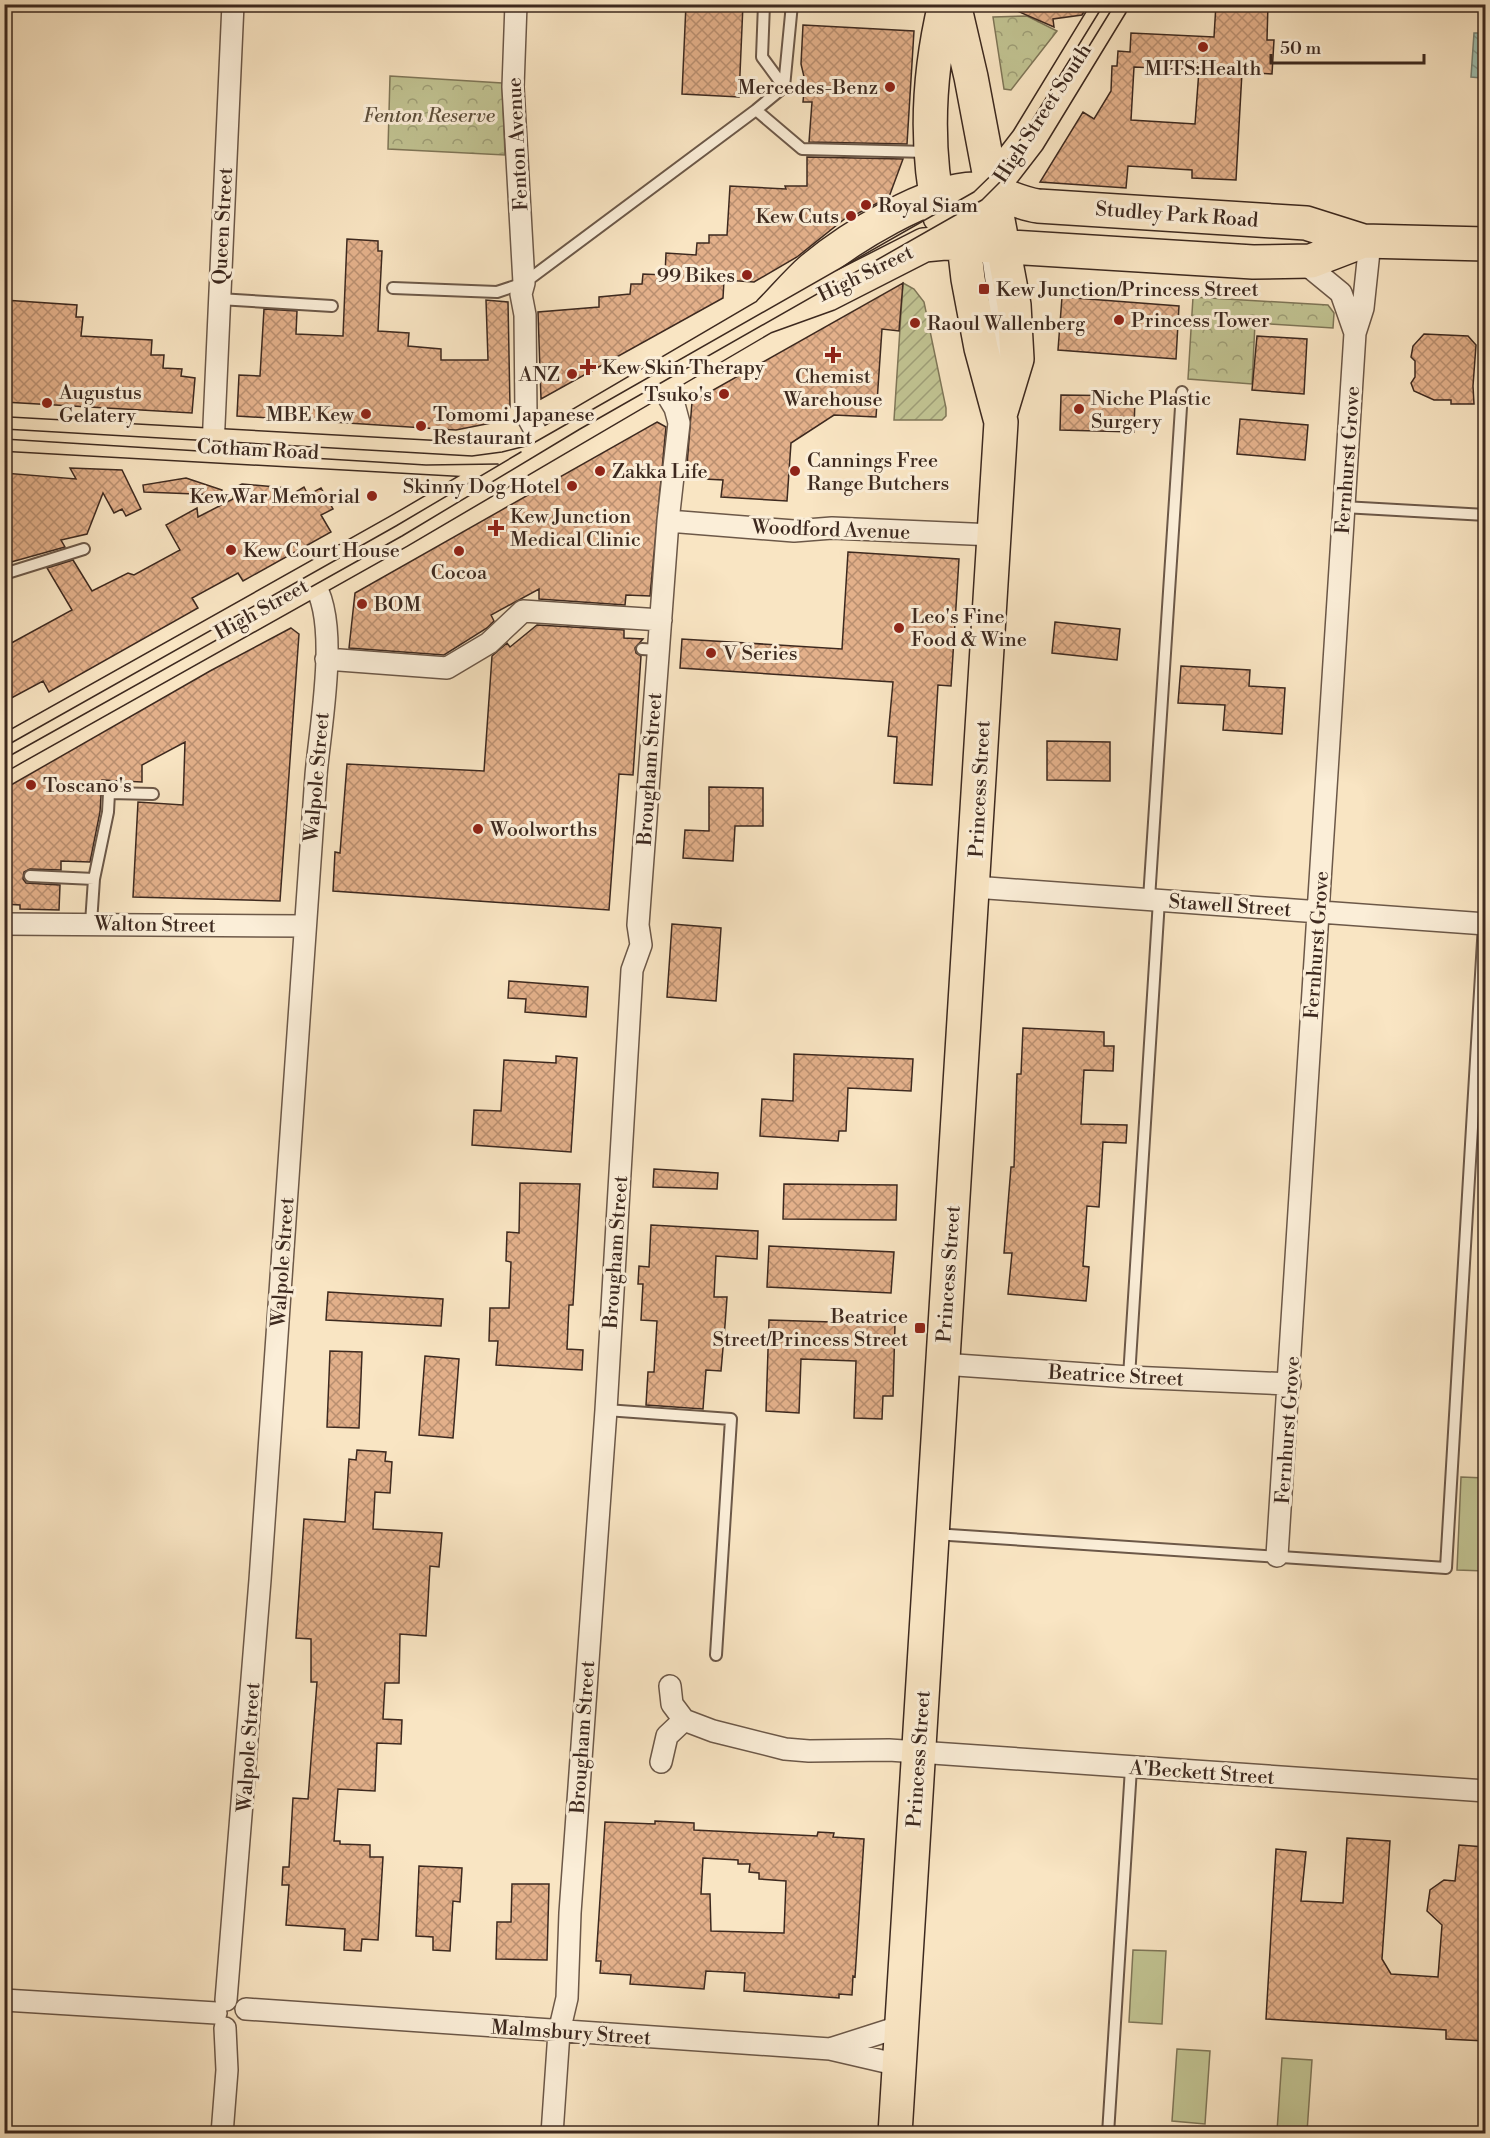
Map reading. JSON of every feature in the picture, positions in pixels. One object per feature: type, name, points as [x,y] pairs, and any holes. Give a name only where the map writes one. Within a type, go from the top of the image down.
[{"type":"main road","name":"Princess Street","points":[[895,2133],[974,887],[1000,415],[1016,367],[1014,305],[979,225],[936,196],[931,152],[932,65],[945,4]]},
{"type":"main road","points":[[954,4],[971,77],[979,225]]},
{"type":"main road","name":"High Street South","points":[[979,225],[1111,4]]},
{"type":"main road","name":"High Street","points":[[764,317],[812,270],[845,246],[936,196],[979,225]]},
{"type":"main road","name":"Studley Park Road","points":[[979,225],[1021,203],[1038,206],[1306,223],[1366,242],[1485,244]]},
{"type":"main road","name":"Princess Street","points":[[979,225],[968,358],[1000,415]]},
{"type":"main road","name":"High Street","points":[[4,753],[312,580],[764,317],[828,294],[916,248],[979,225]]},
{"type":"main road","name":"Studley Park Road","points":[[979,225],[1114,255],[1230,262],[1311,261],[1366,242]]},
{"type":"main road","points":[[1014,305],[1026,285],[1041,272],[1114,255]]},
{"type":"main road","name":"Cotham Road","points":[[4,434],[512,462]]},
{"type":"street","name":"Queen Street","points":[[213,447],[233,4]]},
{"type":"street","name":"Fenton Avenue","points":[[516,4],[513,87],[524,283],[521,294],[525,315],[526,414],[543,445]]},
{"type":"street","name":"Fernhurst Grove","points":[[1278,1556],[1343,507],[1355,333],[1365,297],[1366,242]]},
{"type":"street","name":"Fernhurst Grove","points":[[1302,261],[1341,293],[1355,333]]},
{"type":"street","name":"Brougham Street","points":[[552,2133],[559,2032],[567,1998],[570,1913],[606,1410],[632,970],[641,945],[638,926],[650,650],[661,620],[679,417],[657,378]]},
{"type":"street","name":"Woodford Avenue","points":[[668,521],[794,531],[832,528],[994,535]]},
{"type":"street","name":"Walpole Street","points":[[222,2133],[226,2070],[233,2014],[233,1946],[326,659],[322,598],[312,580]]},
{"type":"street","points":[[326,659],[447,668],[489,644],[523,611],[661,620]]},
{"type":"street","name":"Stawell Street","points":[[974,887],[1485,924]]},
{"type":"street","name":"Walton Street","points":[[4,924],[91,922],[305,926]]},
{"type":"street","name":"Beatrice Street","points":[[942,1364],[1129,1377],[1290,1384]]},
{"type":"street","points":[[661,1762],[667,1736],[684,1720],[672,1704],[670,1686]]},
{"type":"street","name":"A'Beckett Street","points":[[684,1720],[713,1731],[785,1749],[919,1752],[1485,1791]]},
{"type":"street","name":"Malmsbury Street","points":[[4,2000],[170,2012],[192,2010],[233,2014],[313,2014],[830,2049],[899,2065]]},
{"type":"street","name":"Malmsbury Street","points":[[830,2049],[902,2026]]},
{"type":"lane","points":[[764,4],[762,57],[784,87]]},
{"type":"lane","points":[[393,288],[497,292],[524,283],[784,87],[792,4]]},
{"type":"lane","points":[[756,110],[802,148],[931,152]]},
{"type":"lane","points":[[219,299],[332,306]]},
{"type":"lane","points":[[1129,1377],[1182,392]]},
{"type":"lane","points":[[1343,507],[1485,514]]},
{"type":"lane","points":[[4,574],[84,549]]},
{"type":"lane","points":[[91,922],[94,879],[108,812],[109,793],[153,794]]},
{"type":"lane","points":[[30,876],[94,879]]},
{"type":"lane","points":[[933,1534],[1446,1568],[1485,924]]},
{"type":"lane","points":[[606,1410],[731,1419],[716,1654]]},
{"type":"lane","points":[[1108,2133],[1131,1768]]},
{"type":"green space","points":[[1027,16],[1057,31],[1011,90],[1004,89],[993,17]]},
{"type":"green space","name":"Fenton Reserve","points":[[390,76],[502,83],[505,155],[388,149]]},
{"type":"green space","points":[[903,283],[914,289],[924,302],[946,408],[946,416],[942,420],[894,420]]},
{"type":"green space","points":[[1193,297],[1328,305],[1334,313],[1333,328],[1255,323],[1252,384],[1188,379]]},
{"type":"green space","points":[[1461,1477],[1485,1478],[1485,1571],[1457,1570]]},
{"type":"green space","points":[[1133,1950],[1166,1951],[1162,2024],[1129,2022]]},
{"type":"green space","points":[[1177,2049],[1210,2051],[1205,2124],[1172,2121]]},
{"type":"green space","points":[[1282,2058],[1312,2060],[1307,2132],[1277,2131]]},
{"type":"water","points":[[1474,33],[1483,33],[1481,78],[1471,77]]},
{"type":"building","points":[[686,4],[743,4],[739,97],[682,94]]},
{"type":"building","points":[[1001,4],[1085,4],[1085,10],[1082,15],[1053,19],[1054,27]]},
{"type":"building","points":[[1216,4],[1268,4],[1267,40],[1274,40],[1272,74],[1242,72],[1236,180],[1192,178],[1192,170],[1128,166],[1126,188],[1040,182],[1083,112],[1094,119],[1111,91],[1112,66],[1117,66],[1118,51],[1130,52],[1131,33],[1214,37]],"holes":[[[1134,67],[1199,70],[1195,124],[1131,120]]]},
{"type":"building","points":[[803,25],[914,31],[907,144],[809,142],[812,102],[803,102],[805,81],[801,64]]},
{"type":"building","points":[[807,157],[903,159],[889,197],[853,216],[852,213],[797,257],[754,282],[724,280],[723,298],[541,399],[538,312],[599,307],[599,297],[630,294],[631,284],[642,284],[643,274],[665,275],[666,253],[696,255],[697,243],[709,243],[709,235],[727,235],[730,186],[786,189],[785,186],[807,186]]},
{"type":"building","points":[[347,239],[378,241],[378,251],[382,251],[378,331],[409,333],[408,346],[441,349],[441,360],[488,360],[486,300],[508,302],[510,407],[507,416],[501,421],[456,430],[237,416],[239,375],[260,376],[264,309],[297,311],[296,334],[343,336]]},
{"type":"building","points":[[903,283],[899,331],[882,329],[876,417],[834,415],[791,443],[787,501],[721,497],[723,480],[686,478],[692,402]]},
{"type":"building","name":"Princess Tower","points":[[1062,297],[1179,306],[1176,359],[1058,350]]},
{"type":"building","points":[[4,300],[77,305],[76,317],[83,317],[81,336],[152,340],[151,355],[164,355],[163,368],[182,369],[181,376],[195,378],[192,413],[4,402]]},
{"type":"building","points":[[1424,334],[1468,336],[1476,345],[1474,404],[1451,404],[1451,400],[1434,400],[1414,391],[1411,383],[1415,377],[1415,361],[1411,357],[1413,346]]},
{"type":"building","points":[[1257,336],[1307,339],[1304,394],[1252,390]]},
{"type":"building","points":[[1061,395],[1135,396],[1134,432],[1060,430]]},
{"type":"building","points":[[1240,419],[1308,425],[1305,460],[1237,454]]},
{"type":"building","points":[[657,422],[666,427],[650,596],[626,595],[625,605],[539,599],[539,589],[491,615],[494,621],[487,628],[444,655],[349,648],[355,593]]},
{"type":"building","points":[[70,468],[122,470],[141,509],[126,516],[122,509],[114,513],[103,493],[87,534],[61,540],[65,547],[4,564],[4,473],[76,479]]},
{"type":"building","points":[[186,478],[222,490],[221,495],[144,492],[143,485]]},
{"type":"building","points":[[242,484],[287,488],[291,495],[304,487],[308,495],[321,488],[333,509],[321,515],[331,532],[243,581],[238,573],[192,598],[198,608],[49,692],[43,681],[4,702],[4,647],[72,610],[47,568],[73,560],[92,591],[128,573],[134,575],[180,550],[166,525],[197,508],[198,517],[233,499],[234,488]]},
{"type":"building","name":"Leo's Fine Food & Wine","points":[[848,552],[959,559],[951,686],[938,685],[932,785],[894,783],[897,737],[888,736],[893,682],[680,668],[682,639],[842,649]]},
{"type":"building","points":[[1055,622],[1120,629],[1117,660],[1052,653]]},
{"type":"building","name":"Woolworths","points":[[537,625],[624,630],[624,638],[643,639],[635,648],[636,653],[641,656],[633,775],[619,774],[609,910],[333,891],[335,852],[340,853],[347,764],[484,771],[492,656],[507,643],[510,647]]},
{"type":"building","points":[[291,628],[299,634],[280,901],[133,897],[138,802],[183,805],[185,742],[142,765],[142,782],[102,780],[100,812],[90,862],[61,861],[61,870],[30,869],[24,872],[23,879],[26,883],[60,885],[59,910],[20,909],[20,905],[4,904],[4,789],[210,671]]},
{"type":"building","points":[[1181,666],[1250,670],[1249,686],[1285,688],[1282,734],[1223,730],[1225,705],[1178,703]]},
{"type":"building","points":[[1047,741],[1110,742],[1110,781],[1047,780]]},
{"type":"building","points":[[709,787],[763,788],[763,826],[735,826],[733,861],[683,858],[685,830],[709,831]]},
{"type":"building","points":[[672,924],[721,928],[716,1001],[667,997]]},
{"type":"building","points":[[509,981],[588,987],[586,1017],[525,1012],[526,999],[508,998]]},
{"type":"building","points":[[1023,1028],[1104,1032],[1104,1046],[1114,1046],[1113,1071],[1084,1070],[1081,1124],[1127,1125],[1126,1143],[1103,1142],[1099,1207],[1087,1206],[1083,1266],[1089,1267],[1086,1301],[1008,1294],[1012,1253],[1004,1253],[1011,1167],[1014,1167],[1017,1074],[1021,1074]]},
{"type":"building","points":[[794,1054],[913,1059],[911,1091],[848,1088],[846,1131],[839,1131],[838,1141],[760,1136],[762,1099],[793,1101]]},
{"type":"building","points":[[556,1056],[577,1058],[571,1152],[472,1145],[474,1110],[501,1111],[504,1060],[556,1063]]},
{"type":"building","points":[[654,1169],[718,1173],[717,1189],[653,1187]]},
{"type":"building","points":[[520,1183],[580,1184],[573,1305],[569,1305],[567,1349],[583,1350],[582,1370],[496,1365],[498,1341],[489,1341],[490,1308],[509,1308],[511,1262],[506,1261],[507,1232],[519,1233]]},
{"type":"building","points":[[784,1184],[897,1185],[896,1220],[783,1219]]},
{"type":"building","points":[[651,1225],[758,1231],[757,1259],[716,1256],[714,1297],[727,1297],[725,1325],[721,1371],[706,1370],[703,1409],[646,1405],[648,1372],[654,1372],[657,1321],[641,1320],[643,1284],[638,1284],[639,1266],[649,1267]]},
{"type":"building","points":[[769,1246],[894,1252],[891,1293],[767,1287]]},
{"type":"building","points":[[328,1292],[443,1299],[441,1326],[326,1320]]},
{"type":"building","points":[[769,1320],[895,1324],[893,1396],[883,1396],[882,1419],[854,1418],[856,1361],[801,1359],[799,1413],[766,1411]]},
{"type":"building","points":[[330,1351],[362,1352],[359,1428],[327,1427]]},
{"type":"building","points":[[425,1356],[459,1359],[453,1438],[419,1435]]},
{"type":"building","points":[[357,1450],[386,1452],[385,1461],[392,1462],[390,1493],[375,1492],[373,1529],[442,1533],[439,1567],[430,1566],[426,1636],[400,1634],[399,1683],[385,1683],[383,1719],[402,1720],[401,1744],[377,1743],[375,1791],[338,1789],[334,1841],[340,1841],[340,1844],[370,1845],[370,1857],[383,1857],[378,1940],[362,1939],[361,1951],[344,1950],[345,1929],[286,1925],[289,1885],[282,1885],[283,1867],[289,1867],[293,1798],[308,1799],[317,1682],[311,1682],[311,1639],[296,1638],[304,1519],[345,1522],[349,1459],[356,1460]]},
{"type":"building","points":[[655,1821],[694,1823],[694,1830],[817,1836],[818,1832],[834,1833],[833,1837],[864,1839],[852,1995],[839,1994],[839,1998],[744,1991],[745,1973],[706,1971],[704,1989],[630,1984],[631,1975],[600,1973],[601,1961],[596,1961],[605,1822],[655,1824]],"holes":[[[703,1858],[738,1860],[738,1864],[750,1864],[749,1872],[759,1873],[759,1879],[786,1881],[784,1933],[711,1931],[710,1894],[701,1894]]]},
{"type":"building","points":[[1347,1838],[1390,1841],[1382,1959],[1391,1974],[1438,1977],[1442,1925],[1427,1911],[1430,1890],[1444,1880],[1455,1881],[1459,1845],[1485,1847],[1485,2041],[1446,2039],[1446,2030],[1266,2019],[1276,1849],[1306,1852],[1301,1901],[1343,1903]]},
{"type":"building","points":[[419,1866],[462,1868],[460,1902],[453,1901],[450,1951],[433,1950],[433,1937],[416,1936]]},
{"type":"building","points":[[512,1884],[549,1884],[547,1960],[496,1959],[497,1922],[511,1922]]},
{"type":"tram line","points":[[4,429],[472,456],[530,445],[974,192],[1009,158],[1104,4]]},
{"type":"tram line","points":[[4,759],[402,536],[580,429],[982,200],[1014,168],[1115,4]]},
{"type":"tram line","points":[[4,439],[426,465],[498,464]]},
{"type":"tram line","points":[[4,747],[396,526],[521,452]]},
{"type":"place","name":"MITS:Health","points":[[1203,47]]},
{"type":"place","name":"Mercedes-Benz","points":[[890,87]]},
{"type":"place","name":"Royal Siam","points":[[866,205]]},
{"type":"place","name":"Kew Cuts","points":[[851,216]]},
{"type":"place","name":"99 Bikes","points":[[747,275]]},
{"type":"place","name":"Kew Junction/Princess Street","points":[[984,289]]},
{"type":"place","name":"Princess Tower","points":[[1119,320]]},
{"type":"place","name":"Raoul Wallenberg","points":[[915,323]]},
{"type":"place","name":"Chemist Warehouse","points":[[833,355]]},
{"type":"place","name":"Kew Skin Therapy","points":[[588,367]]},
{"type":"place","name":"ANZ","points":[[572,374]]},
{"type":"place","name":"Tsuko's","points":[[724,394]]},
{"type":"place","name":"Augustus Gelatery","points":[[47,403]]},
{"type":"place","name":"Niche Plastic Surgery","points":[[1079,409]]},
{"type":"place","name":"MBE Kew","points":[[366,414]]},
{"type":"place","name":"Tomomi Japanese Restaurant","points":[[421,426]]},
{"type":"place","name":"Zakka Life","points":[[600,471]]},
{"type":"place","name":"Cannings Free Range Butchers","points":[[795,471]]},
{"type":"place","name":"Skinny Dog Hotel","points":[[572,486]]},
{"type":"place","name":"Kew War Memorial","points":[[372,496]]},
{"type":"place","name":"Kew Junction Medical Clinic","points":[[496,528]]},
{"type":"place","name":"Kew Court House","points":[[231,550]]},
{"type":"place","name":"Cocoa","points":[[459,551]]},
{"type":"place","name":"BOM","points":[[362,604]]},
{"type":"place","name":"Leo's Fine Food & Wine","points":[[899,628]]},
{"type":"place","name":"V Series","points":[[711,653]]},
{"type":"place","name":"Toscano's","points":[[31,785]]},
{"type":"place","name":"Woolworths","points":[[478,829]]},
{"type":"place","name":"Beatrice Street/Princess Street","points":[[920,1328]]}]
